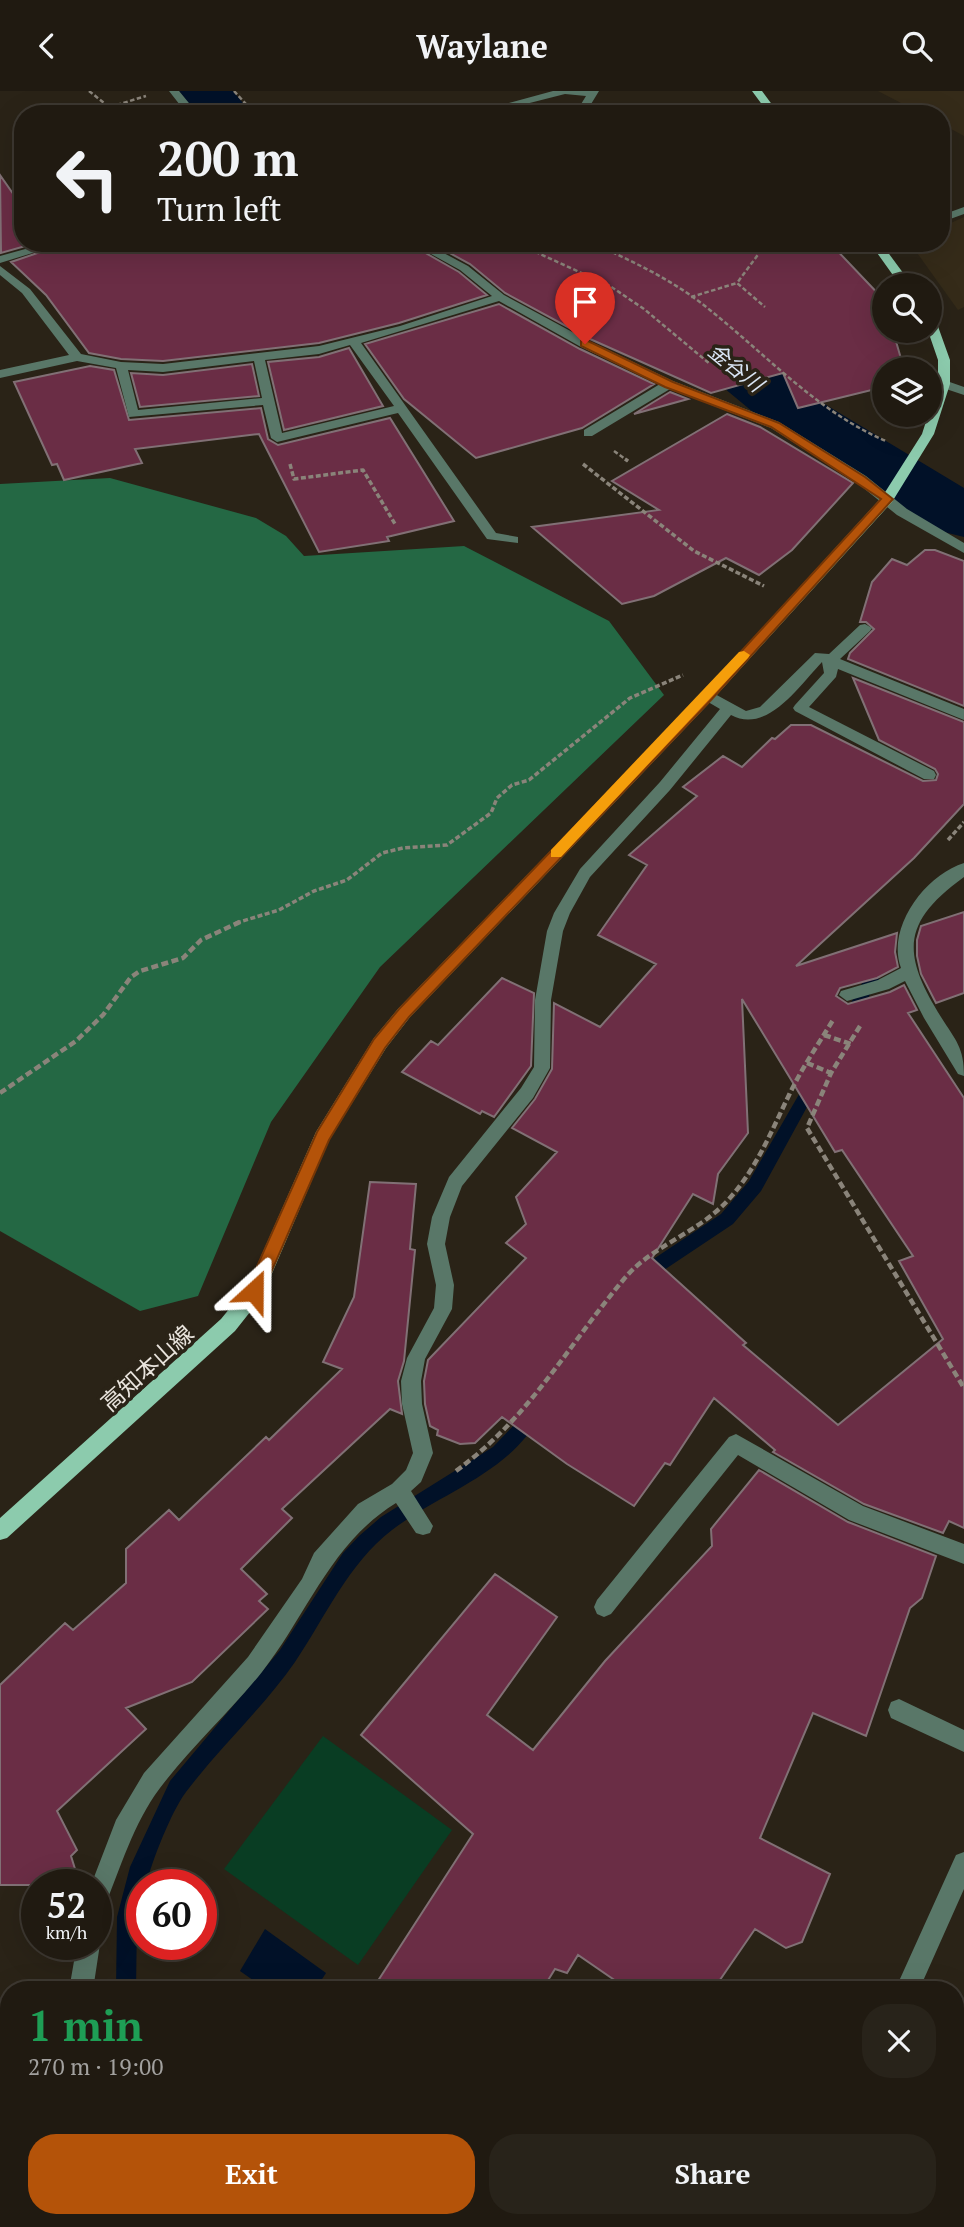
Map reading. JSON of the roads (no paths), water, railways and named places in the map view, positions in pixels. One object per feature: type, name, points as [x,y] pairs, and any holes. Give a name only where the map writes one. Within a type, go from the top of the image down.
[{"type":"main road","points":[[882,252],[897,273]]},
{"type":"main road","name":"高知本山線","points":[[0,1531],[228,1325],[254,1291],[322,1137],[380,1043],[404,1013],[471,942],[708,696],[725,674],[797,599],[890,495],[928,434],[944,384],[944,360],[938,343]]},
{"type":"street","points":[[174,91],[186,105]]},
{"type":"street","points":[[509,105],[565,91],[593,92]]},
{"type":"street","points":[[0,260],[28,252]]},
{"type":"street","points":[[433,252],[464,268],[500,297],[585,344],[669,384],[775,425],[890,495],[902,512],[964,549]]},
{"type":"street","points":[[0,269],[26,291],[77,357]]},
{"type":"street","points":[[0,374],[77,357],[121,366],[163,368],[320,350],[500,297]]},
{"type":"street","points":[[354,342],[492,536],[513,540]]},
{"type":"street","points":[[258,359],[277,438],[402,408]]},
{"type":"street","points":[[121,366],[133,414],[269,401]]},
{"type":"street","points":[[588,433],[669,384]]},
{"type":"street","points":[[944,384],[964,391]]},
{"type":"street","points":[[865,628],[831,660],[831,674],[800,708],[929,775]]},
{"type":"street","points":[[708,696],[744,716],[765,711],[820,656],[964,715]]},
{"type":"street","points":[[108,1869],[124,1828],[152,1781],[255,1664],[309,1586],[321,1560],[365,1511],[401,1494],[414,1476],[423,1453],[412,1404],[411,1381],[416,1358],[443,1309],[445,1285],[436,1244],[441,1217],[455,1182],[527,1093],[542,1068],[543,1000],[555,931],[562,912],[585,873],[665,786],[728,709]]},
{"type":"street","points":[[964,869],[937,885],[921,901],[909,921],[905,947],[908,972],[964,1069]]},
{"type":"street","points":[[847,995],[883,985],[908,972]]},
{"type":"street","points":[[604,1607],[736,1443],[856,1513],[964,1554]]},
{"type":"street","points":[[401,1494],[423,1526]]},
{"type":"street","points":[[899,1710],[964,1741]]},
{"type":"street","points":[[911,1981],[964,1863]]},
{"type":"street","points":[[83,1981],[86,1960]]},
{"type":"water","points":[[265,1929],[326,1973],[321,1981],[254,1981],[240,1971]]},
{"type":"waterway","name":"金谷川","points":[[205,91],[218,105]]},
{"type":"waterway","name":"金谷川","points":[[658,303],[781,404],[964,517]]},
{"type":"waterway","points":[[959,310],[964,308]]},
{"type":"waterway","points":[[849,1019],[878,968]]},
{"type":"waterway","points":[[643,1275],[727,1219],[755,1186],[814,1081]]},
{"type":"waterway","points":[[126,1981],[127,1917],[140,1867],[177,1788],[287,1657],[349,1559],[365,1542],[387,1523],[499,1453],[521,1430],[532,1413]]}]
